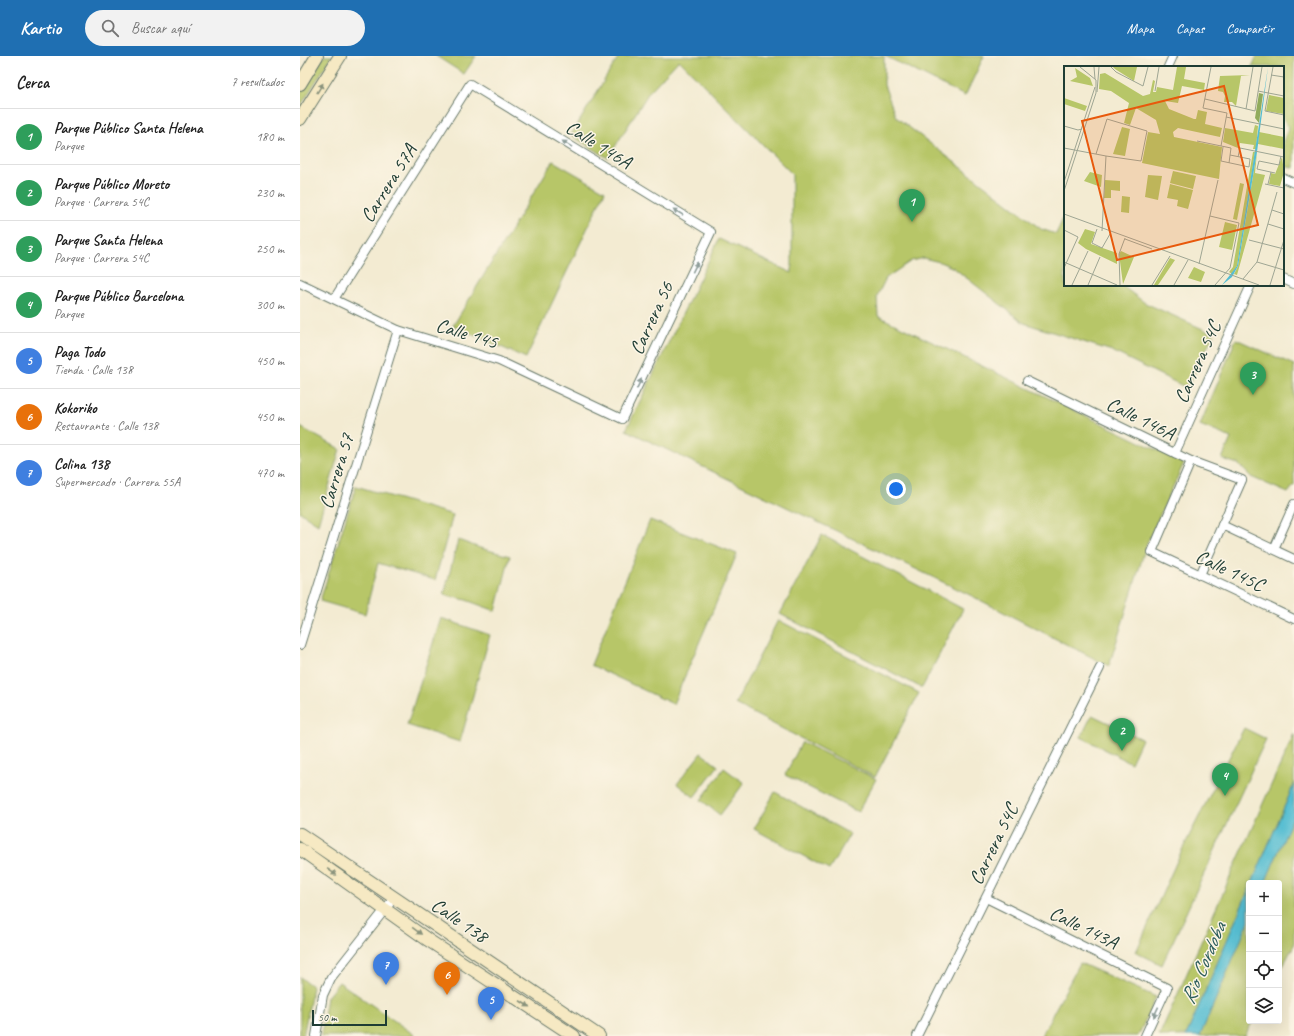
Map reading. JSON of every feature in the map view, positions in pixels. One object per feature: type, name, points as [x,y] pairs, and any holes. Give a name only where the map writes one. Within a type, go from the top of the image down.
[{"type":"main road","points":[[300,84],[317,56]]},
{"type":"main road","points":[[300,119],[340,56]]},
{"type":"main road","name":"Calle 138","points":[[300,834],[599,1036]]},
{"type":"main road","name":"Calle 138","points":[[300,850],[385,908],[428,940],[574,1036]]},
{"type":"street","points":[[1168,66],[1173,56]]},
{"type":"street","name":"Calle 146A","points":[[470,84],[711,232]]},
{"type":"street","name":"Carrera 57A","points":[[334,299],[470,84]]},
{"type":"street","points":[[1284,178],[1294,183]]},
{"type":"street","name":"Carrera 56","points":[[622,419],[711,232]]},
{"type":"street","points":[[1284,279],[1294,284]]},
{"type":"street","name":"Calle 145","points":[[300,283],[398,330],[499,361],[622,419]]},
{"type":"street","name":"Carrera 54C","points":[[1175,453],[1251,286]]},
{"type":"street","name":"Carrera 57","points":[[300,645],[398,330]]},
{"type":"street","name":"Calle 146A","points":[[1027,381],[1191,461],[1242,480],[1222,525]]},
{"type":"street","name":"Calle 145C","points":[[1191,461],[1152,552],[1294,619]]},
{"type":"street","points":[[1274,549],[1294,504]]},
{"type":"street","points":[[1200,575],[1222,525],[1294,559]]},
{"type":"street","name":"Carrera 54C","points":[[917,1036],[1100,668]]},
{"type":"street","points":[[316,1036],[323,995],[327,987],[340,967],[394,898]]},
{"type":"street","name":"Calle 143A","points":[[986,898],[1167,988],[1144,1036]]},
{"type":"green space","points":[[324,56],[332,56],[300,107],[300,94]]},
{"type":"green space","points":[[436,56],[476,56],[464,74]]},
{"type":"green space","points":[[619,56],[884,56],[884,85],[896,117],[1041,229],[1056,234],[1064,217],[1064,286],[1122,286],[1145,303],[1214,334],[1187,388],[1112,351],[1024,323],[954,268],[940,262],[923,258],[911,261],[886,278],[877,296],[878,316],[1184,463],[1147,543],[1109,666],[972,596],[626,430],[719,239],[792,273],[792,174],[679,60],[649,92],[608,158],[571,135]]},
{"type":"green space","points":[[885,56],[984,56],[965,96]]},
{"type":"green space","points":[[1257,56],[1294,56],[1294,168],[1284,166],[1284,139],[1289,127],[1284,120],[1284,66],[1252,66]]},
{"type":"green space","points":[[553,161],[605,191],[526,358],[453,326]]},
{"type":"green space","points":[[1236,339],[1294,365],[1294,485],[1288,493],[1251,477],[1238,464],[1222,459],[1231,438],[1200,425]]},
{"type":"green space","points":[[300,427],[340,449],[318,524],[300,512]]},
{"type":"green space","points":[[356,486],[453,515],[435,580],[378,563],[365,614],[320,601]]},
{"type":"green space","points":[[650,520],[737,554],[673,704],[591,665]]},
{"type":"green space","points":[[822,535],[963,609],[922,688],[780,614]]},
{"type":"green space","points":[[458,540],[510,556],[496,611],[466,600],[444,595]]},
{"type":"green space","points":[[441,618],[490,635],[460,742],[407,725]]},
{"type":"green space","points":[[778,620],[919,693],[875,777],[735,704]]},
{"type":"green space","points":[[1092,715],[1142,739],[1131,763],[1081,737]]},
{"type":"green space","points":[[1244,728],[1266,739],[1162,965],[1136,952],[1181,852]]},
{"type":"green space","points":[[1294,734],[1294,784],[1253,880],[1246,880],[1246,896],[1186,1036],[1159,1036]]},
{"type":"green space","points":[[802,742],[876,779],[858,812],[785,775]]},
{"type":"green space","points":[[701,753],[718,766],[694,797],[677,784]]},
{"type":"green space","points":[[724,768],[744,783],[720,815],[701,800]]},
{"type":"green space","points":[[775,792],[850,834],[829,870],[754,829]]},
{"type":"green space","points":[[1294,815],[1294,945],[1282,967],[1282,880],[1266,880]]},
{"type":"green space","points":[[1246,928],[1246,1024],[1251,1024],[1245,1036],[1200,1036]]},
{"type":"green space","points":[[1080,963],[1156,997],[1138,1036],[1041,1036]]},
{"type":"green space","points":[[300,977],[313,987],[303,1036],[300,1036]]},
{"type":"green space","points":[[339,982],[416,1036],[321,1036],[327,997]]},
{"type":"water","points":[[1294,784],[1294,815],[1266,880],[1253,880]]},
{"type":"water","points":[[1246,896],[1246,928],[1200,1036],[1186,1036]]},
{"type":"place","name":"Parque Público Santa Helena","points":[[912,222]]},
{"type":"place","name":"Parque Santa Helena","points":[[1253,395]]},
{"type":"place","name":"Parque Público Moreto","points":[[1122,751]]},
{"type":"place","name":"Parque Público Barcelona","points":[[1225,796]]},
{"type":"place","name":"Colina 138","points":[[386,985]]},
{"type":"place","name":"Kokoriko","points":[[447,995]]},
{"type":"place","name":"Paga Todo","points":[[491,1020]]},
{"type":"water label","name":"Rio Cordoba","points":[[1203,963]]}]
